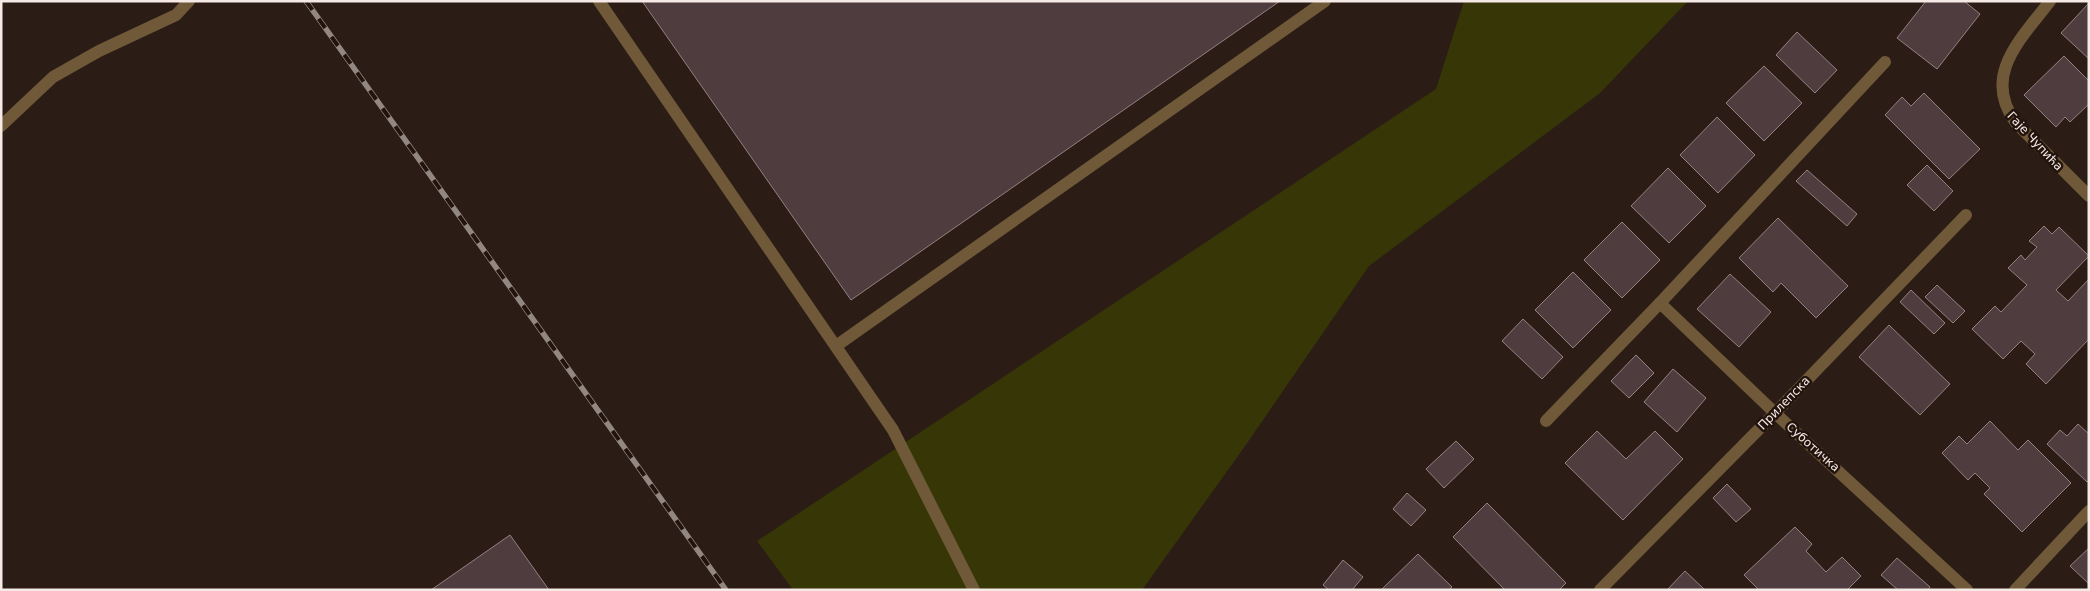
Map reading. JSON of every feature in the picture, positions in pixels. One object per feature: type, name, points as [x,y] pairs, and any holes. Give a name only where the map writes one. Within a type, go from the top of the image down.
[{"type":"street","points":[[1,126],[53,77],[99,51],[176,15],[188,1]]},
{"type":"street","points":[[600,1],[893,430],[974,590]]},
{"type":"street","points":[[836,346],[1325,1]]},
{"type":"street","name":"Гаје Чупића","points":[[2050,1],[2019,42],[2006,64],[2002,84],[2006,110],[2016,123],[2089,196]]},
{"type":"street","points":[[1546,421],[1660,303],[1885,62]]},
{"type":"street","name":"Прилепска","points":[[1600,590],[1775,413],[1966,215]]},
{"type":"street","name":"Суботичка","points":[[1660,303],[1775,413],[1968,590]]},
{"type":"street","points":[[2015,590],[2089,511]]},
{"type":"shaded area","points":[[1464,1],[1688,1],[1600,93],[1369,266],[1243,449],[1142,590],[793,590],[757,541],[1436,89]]},
{"type":"building","points":[[642,1],[1280,1],[851,300]]},
{"type":"building","points":[[1926,1],[1964,1],[1980,14],[1937,69],[1897,38]]},
{"type":"building","points":[[2089,3],[2089,59],[2061,33]]},
{"type":"building","points":[[1797,32],[1837,70],[1815,93],[1776,55]]},
{"type":"building","points":[[2064,56],[2089,81],[2089,104],[2070,122],[2065,117],[2056,127],[2024,95]]},
{"type":"building","points":[[1764,66],[1802,103],[1764,141],[1726,103]]},
{"type":"building","points":[[1924,93],[1980,149],[1949,179],[1885,115],[1902,97],[1911,106]]},
{"type":"building","points":[[1717,117],[1755,155],[1718,193],[1680,155]]},
{"type":"building","points":[[1927,165],[1953,191],[1934,211],[1907,185]]},
{"type":"building","points":[[1668,168],[1706,206],[1669,243],[1631,206]]},
{"type":"building","points":[[1807,170],[1857,214],[1847,226],[1796,181]]},
{"type":"building","points":[[1778,218],[1848,286],[1816,318],[1781,283],[1773,292],[1739,258]]},
{"type":"building","points":[[1622,222],[1660,260],[1622,298],[1584,260]]},
{"type":"building","points":[[2044,226],[2052,234],[2059,227],[2089,256],[2056,290],[2068,301],[2089,279],[2089,339],[2046,384],[2026,364],[2035,354],[2021,341],[2003,359],[1972,329],[1995,306],[2001,312],[2027,285],[2008,268],[2021,255],[2025,260],[2037,247],[2029,241]]},
{"type":"building","points":[[1573,272],[1611,310],[1573,348],[1535,310]]},
{"type":"building","points":[[1730,274],[1771,312],[1739,347],[1697,309]]},
{"type":"building","points":[[1937,285],[1965,311],[1953,323],[1925,297]]},
{"type":"building","points":[[1911,290],[1945,323],[1934,334],[1900,302]]},
{"type":"building","points":[[1523,319],[1563,357],[1542,379],[1502,341]]},
{"type":"building","points":[[1889,325],[1950,384],[1920,415],[1859,357]]},
{"type":"building","points":[[1636,355],[1654,373],[1629,398],[1611,381]]},
{"type":"building","points":[[1673,369],[1706,398],[1677,432],[1644,402]]},
{"type":"building","points":[[1990,421],[2018,450],[2028,440],[2071,483],[2022,532],[1984,494],[1990,488],[1975,473],[1968,480],[1942,453],[1959,436],[1967,444]]},
{"type":"building","points":[[2078,424],[2089,434],[2089,480],[2087,482],[2047,444],[2060,430],[2067,436]]},
{"type":"building","points":[[1597,431],[1626,459],[1655,431],[1683,459],[1623,520],[1565,463]]},
{"type":"building","points":[[1456,441],[1474,459],[1444,488],[1426,469]]},
{"type":"building","points":[[1727,484],[1751,509],[1736,522],[1713,498]]},
{"type":"building","points":[[1407,493],[1426,510],[1411,526],[1393,509]]},
{"type":"building","points":[[1487,503],[1566,583],[1559,590],[1505,590],[1453,537]]},
{"type":"building","points":[[1795,527],[1812,544],[1806,551],[1826,572],[1842,557],[1861,576],[1847,590],[1759,590],[1744,575]]},
{"type":"building","points":[[510,535],[549,590],[431,590]]},
{"type":"building","points":[[2089,548],[2089,584],[2070,566]]},
{"type":"building","points":[[1418,554],[1452,587],[1449,590],[1381,590]]},
{"type":"building","points":[[1897,558],[1930,587],[1928,590],[1898,590],[1881,575]]},
{"type":"building","points":[[1343,560],[1363,577],[1352,590],[1329,590],[1323,585]]},
{"type":"building","points":[[1685,571],[1705,590],[1667,590]]},
{"type":"railway","points":[[306,1],[726,590]]}]
